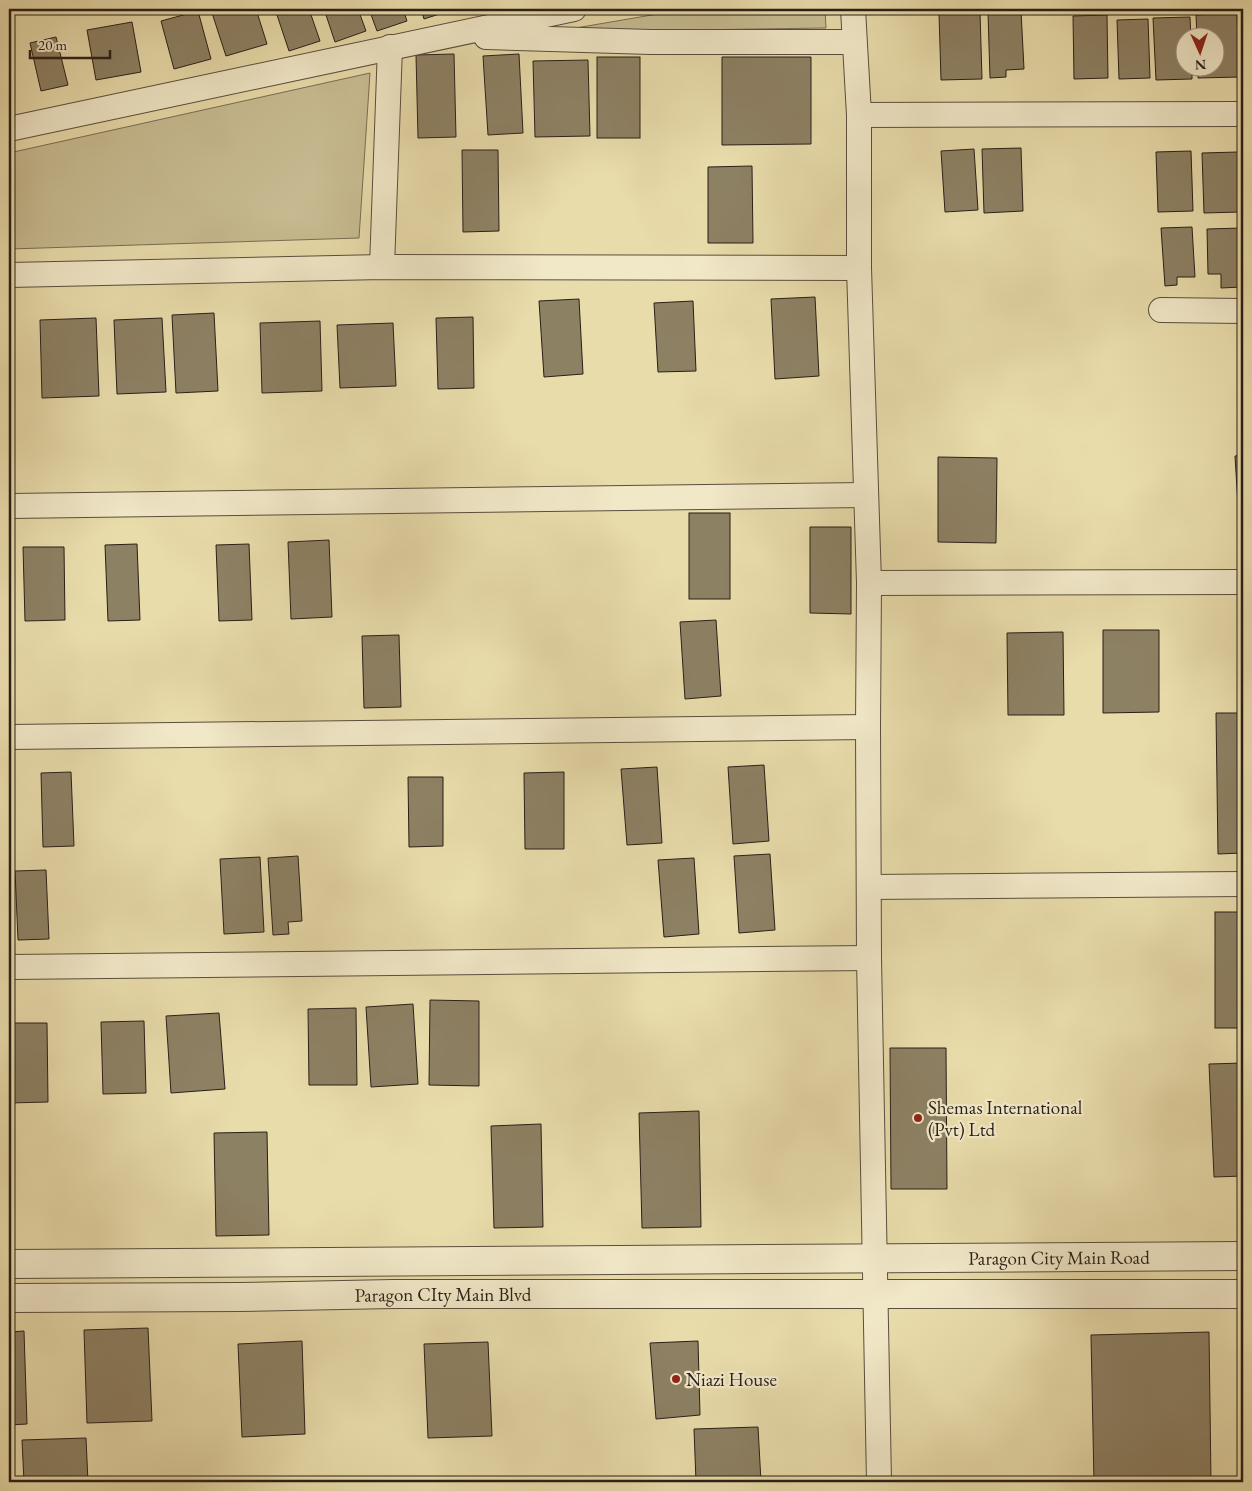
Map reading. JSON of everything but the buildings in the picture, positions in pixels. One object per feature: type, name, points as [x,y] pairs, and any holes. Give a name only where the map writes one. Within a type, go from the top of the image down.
[{"type":"street","points":[[9,129],[574,9]]},
{"type":"street","points":[[853,9],[858,115],[859,268],[869,583],[869,958],[879,1482]]},
{"type":"street","points":[[449,36],[651,42],[854,42]]},
{"type":"street","points":[[382,267],[390,47]]},
{"type":"street","points":[[858,115],[1243,114]]},
{"type":"street","points":[[9,275],[382,267],[859,268]]},
{"type":"street","points":[[1161,310],[1243,311]]},
{"type":"street","points":[[9,506],[866,495]]},
{"type":"street","points":[[869,583],[1243,582]]},
{"type":"street","points":[[9,737],[868,727]]},
{"type":"street","points":[[869,887],[1243,884]]},
{"type":"street","points":[[9,967],[869,958]]},
{"type":"street","name":"Paragon City Main Road","points":[[9,1264],[1243,1256]]},
{"type":"street","name":"Paragon City Main Road","points":[[876,1293],[1243,1294]]},
{"type":"street","name":"Paragon CIty Main Blvd","points":[[9,1298],[393,1294],[876,1293]]},
{"type":"shaded area","points":[[687,9],[825,9],[826,28],[552,32]]},
{"type":"shaded area","points":[[370,73],[359,238],[9,249],[9,153]]},
{"type":"place","name":"Shemas International (Pvt) Ltd","points":[[918,1118]]},
{"type":"place","name":"Niazi House","points":[[676,1379]]}]
